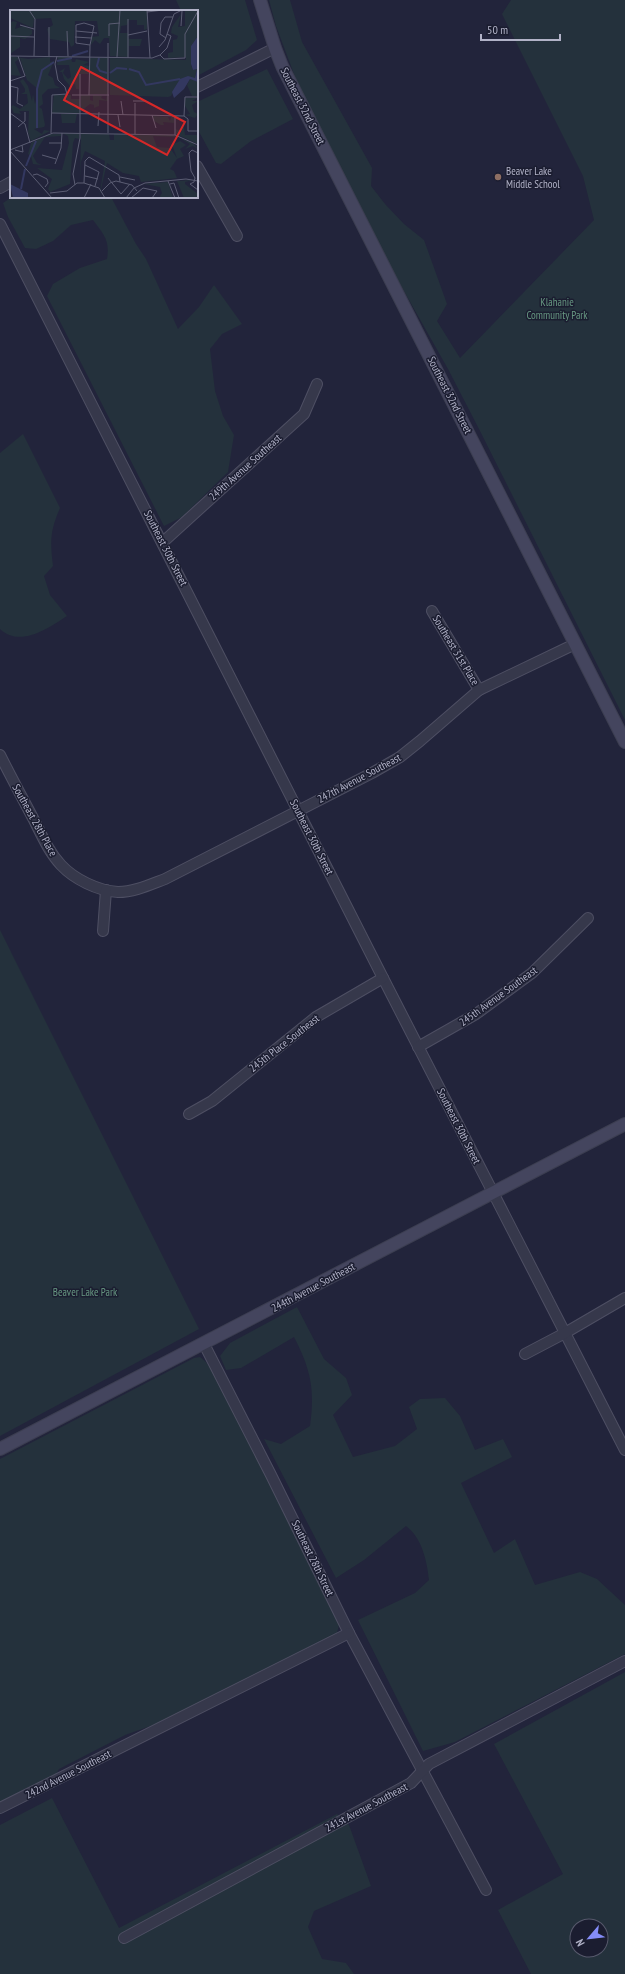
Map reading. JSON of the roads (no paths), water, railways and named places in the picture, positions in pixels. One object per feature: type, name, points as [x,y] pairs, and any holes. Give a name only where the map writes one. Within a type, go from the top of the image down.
[{"type":"street","name":"Southeast 32nd Street","points":[[260,0],[275,48],[625,742]]},
{"type":"street","points":[[198,86],[275,48]]},
{"type":"street","points":[[198,168],[237,236]]},
{"type":"street","points":[[0,188],[10,183]]},
{"type":"street","name":"Southeast 30th Street","points":[[0,224],[163,542],[418,1048],[625,1450]]},
{"type":"street","name":"249th Avenue Southeast","points":[[163,542],[304,414],[317,384]]},
{"type":"street","name":"Southeast 31st Place","points":[[432,611],[480,690]]},
{"type":"street","name":"247th Avenue Southeast","points":[[106,890],[129,891],[165,880],[372,773],[400,757],[480,690],[575,644]]},
{"type":"street","name":"Southeast 28th Place","points":[[0,755],[49,849],[60,864],[70,874],[85,882],[106,890]]},
{"type":"street","points":[[103,931],[106,890]]},
{"type":"street","name":"245th Avenue Southeast","points":[[418,1048],[476,1014],[532,973],[588,918]]},
{"type":"street","name":"245th Place Southeast","points":[[189,1114],[212,1101],[316,1017],[383,978]]},
{"type":"street","name":"244th Avenue Southeast","points":[[0,1449],[625,1124]]},
{"type":"street","points":[[525,1354],[565,1333],[625,1298]]},
{"type":"street","name":"Southeast 28th Street","points":[[204,1344],[272,1475],[349,1633],[486,1890]]},
{"type":"street","name":"242nd Avenue Southeast","points":[[0,1808],[349,1633]]},
{"type":"street","name":"241st Avenue Southeast","points":[[124,1938],[411,1783],[430,1764],[625,1661]]},
{"type":"place","name":"Beaver Lake Middle School","points":[[498,177]]},
{"type":"park label","name":"Klahanie Community Park","points":[[557,308]]},
{"type":"park label","name":"Beaver Lake Park","points":[[85,1292]]}]
